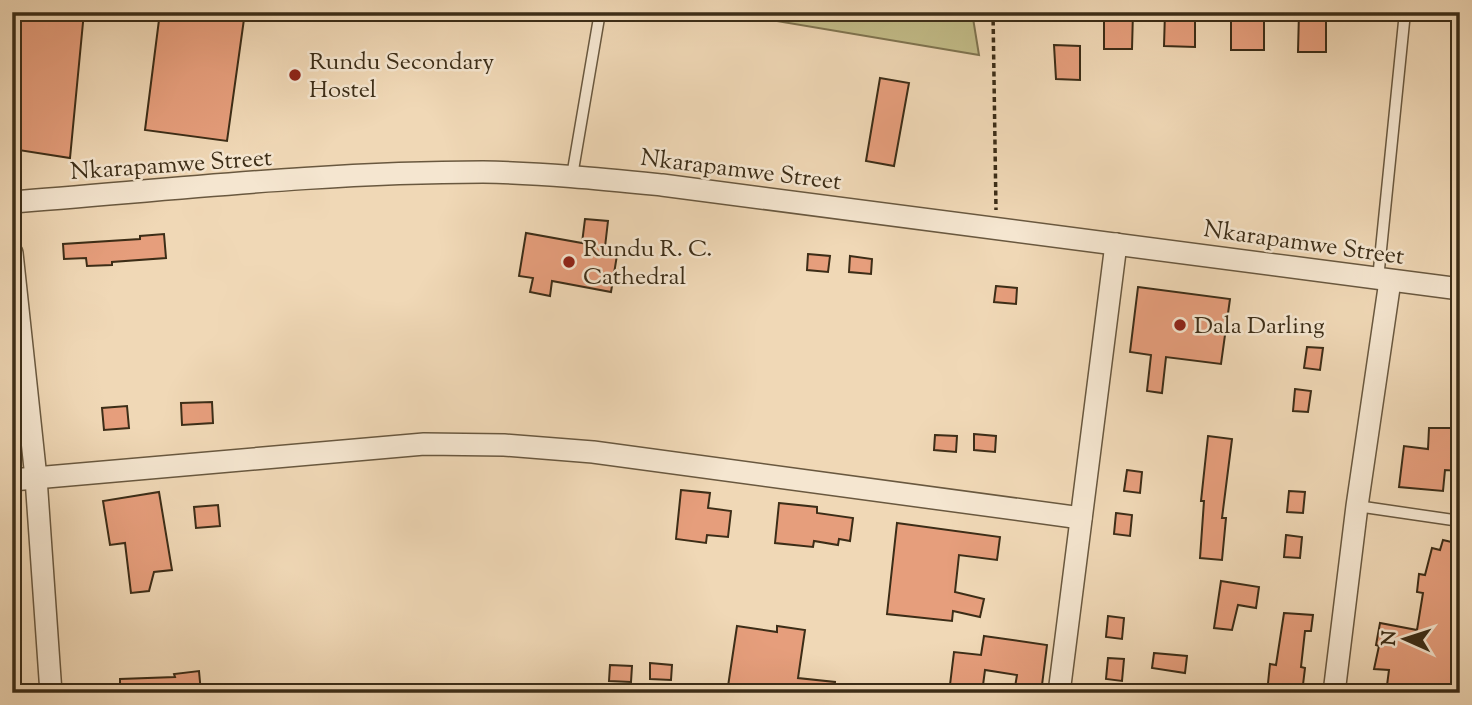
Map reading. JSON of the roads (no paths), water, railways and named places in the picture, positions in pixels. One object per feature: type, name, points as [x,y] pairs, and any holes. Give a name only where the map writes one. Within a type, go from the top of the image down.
[{"type":"street","name":"Nkarapamwe Street","points":[[12,202],[405,173],[484,172],[572,176],[1460,289]]},
{"type":"street","points":[[1059,693],[1116,244]]},
{"type":"street","points":[[12,253],[36,478],[51,693]]},
{"type":"street","points":[[1334,693],[1384,280]]},
{"type":"street","points":[[12,480],[424,444],[504,445],[593,452],[1081,518]]},
{"type":"lane","points":[[572,176],[600,12]]},
{"type":"lane","points":[[1384,280],[1405,12]]},
{"type":"lane","points":[[1357,506],[1460,521]]},
{"type":"place","name":"Rundu Secondary Hostel","points":[[295,75]]},
{"type":"place","name":"Rundu R. C. Cathedral","points":[[569,262]]},
{"type":"place","name":"Dala Darling","points":[[1180,325]]}]
